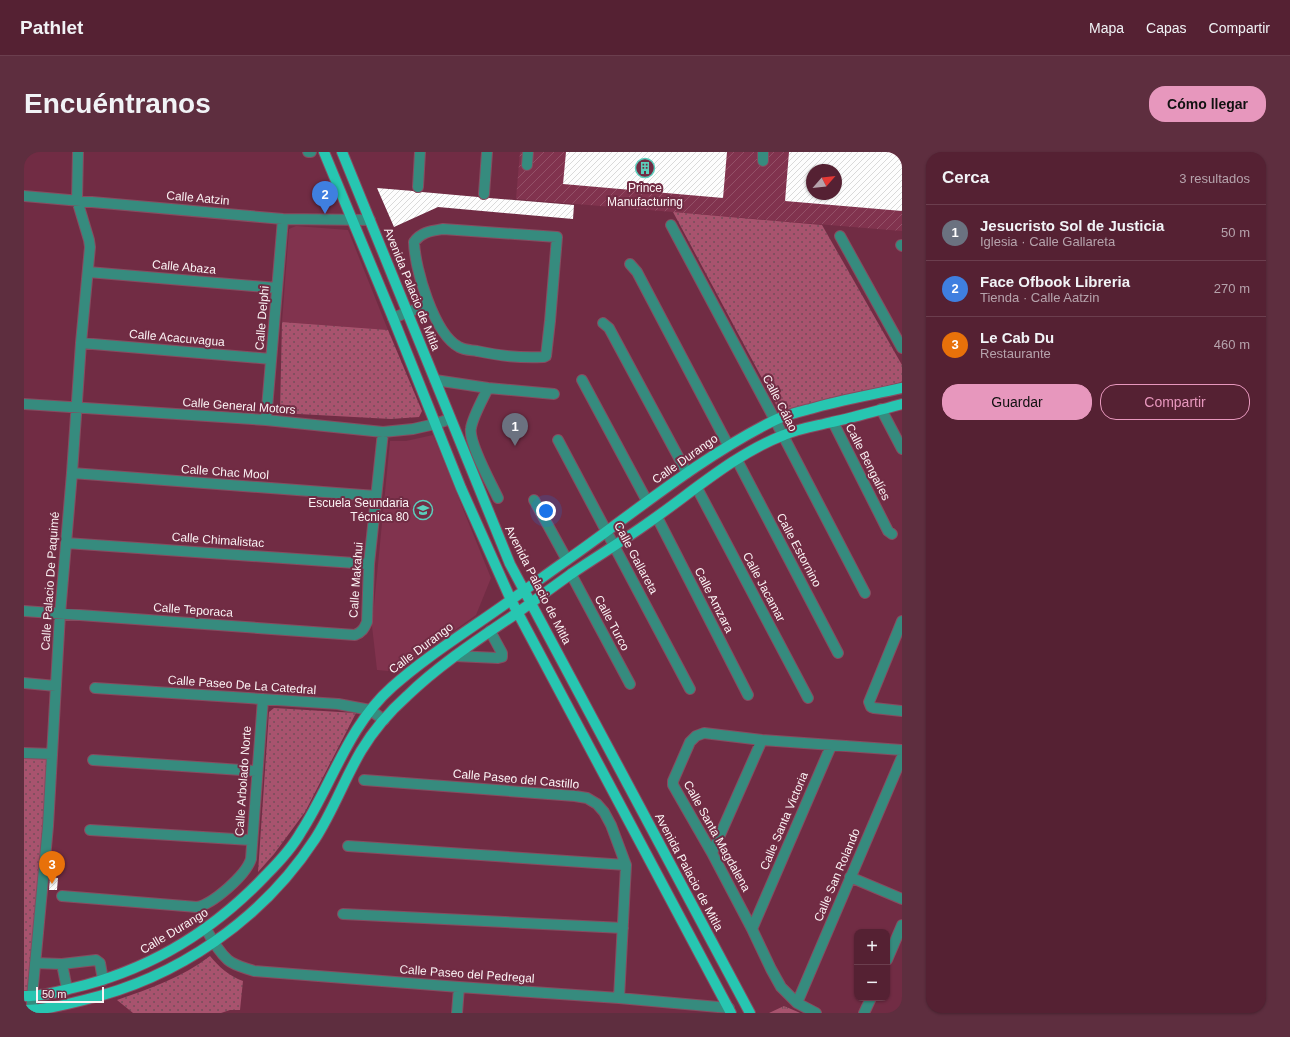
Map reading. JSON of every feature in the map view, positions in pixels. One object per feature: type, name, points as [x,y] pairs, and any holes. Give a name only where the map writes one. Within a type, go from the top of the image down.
[{"type":"main road","points":[[324,152],[464,494],[511,600],[730,1010]]},
{"type":"main road","name":"Avenida Palacio de Mitla","points":[[342,152],[501,543],[524,590],[750,1013]]},
{"type":"main road","name":"Calle Durango","points":[[28,996],[67,989],[103,980],[153,960],[206,929],[248,894],[276,865],[300,835],[355,732],[370,710],[390,689],[454,639],[607,532],[647,501],[728,445],[776,420],[837,401],[902,388]]},
{"type":"main road","points":[[29,1011],[57,1006],[122,990],[154,976],[186,959],[232,929],[278,886],[302,857],[327,819],[360,752],[372,733],[410,692],[455,656],[571,574],[615,546],[737,460],[782,435],[808,427],[902,404]]},
{"type":"street","name":"Calle Palacio De Paquimé","points":[[29,1011],[28,996],[35,963],[48,826],[60,614],[90,247],[90,240],[77,200],[78,152]]},
{"type":"street","points":[[418,187],[420,152]]},
{"type":"street","points":[[484,194],[487,152]]},
{"type":"street","points":[[527,165],[528,152]]},
{"type":"street","name":"Calle Aatzin","points":[[24,196],[283,219],[370,220]]},
{"type":"street","name":"Calle Delphi","points":[[266,420],[283,219]]},
{"type":"street","name":"Calle Cálao","points":[[671,225],[776,420],[782,435],[865,593]]},
{"type":"street","points":[[443,229],[557,237],[547,355],[545,357],[509,357],[459,347],[446,336],[434,316],[429,304],[420,281],[414,252],[414,242],[418,236],[424,233],[443,229]]},
{"type":"street","points":[[840,236],[902,348]]},
{"type":"street","points":[[630,264],[637,272],[728,445]]},
{"type":"street","name":"Calle Abaza","points":[[88,272],[277,288]]},
{"type":"street","points":[[393,318],[429,304]]},
{"type":"street","points":[[603,323],[609,328],[688,474]]},
{"type":"street","name":"Calle Acacuvagua","points":[[81,343],[271,359]]},
{"type":"street","points":[[435,380],[488,388],[554,394]]},
{"type":"street","points":[[582,380],[647,501]]},
{"type":"street","points":[[488,388],[471,426],[470,433],[498,498]]},
{"type":"street","name":"Calle General Motors","points":[[24,404],[266,420],[383,432],[413,429],[450,419]]},
{"type":"street","points":[[882,409],[902,449]]},
{"type":"street","name":"Calle Bengalíes","points":[[833,422],[888,531],[892,534]]},
{"type":"street","name":"Calle Makahui","points":[[360,633],[366,622],[369,564],[383,432]]},
{"type":"street","name":"Calle Gallareta","points":[[558,440],[690,689]]},
{"type":"street","points":[[468,462],[480,458]]},
{"type":"street","name":"Calle Estornino","points":[[737,460],[838,653]]},
{"type":"street","name":"Calle Chac Mool","points":[[72,473],[376,496]]},
{"type":"street","name":"Calle Jacamar","points":[[697,488],[808,698]]},
{"type":"street","points":[[534,500],[567,560]]},
{"type":"street","name":"Calle Amzara","points":[[657,517],[748,695]]},
{"type":"street","name":"Calle Chimalistac","points":[[66,543],[369,564]]},
{"type":"street","name":"Calle Turco","points":[[571,574],[630,684]]},
{"type":"street","name":"Calle Teporaca","points":[[24,611],[355,635],[360,633]]},
{"type":"street","points":[[902,621],[869,702],[871,707],[874,708],[902,711]]},
{"type":"street","points":[[455,656],[502,657],[502,653],[490,631]]},
{"type":"street","points":[[24,684],[56,686]]},
{"type":"street","name":"Calle Paseo De La Catedral","points":[[95,688],[338,704],[370,710],[384,720]]},
{"type":"street","name":"Calle Arbolado Norte","points":[[62,896],[197,908],[212,902],[240,876],[249,866],[251,859],[262,699]]},
{"type":"street","name":"Calle Santa Magdalena","points":[[816,1013],[797,1003],[781,987],[712,853],[673,785],[673,781],[690,742],[696,736],[704,733],[831,746],[902,750]]},
{"type":"street","points":[[712,853],[762,740]]},
{"type":"street","name":"Calle Santa Victoria","points":[[752,929],[831,746]]},
{"type":"street","points":[[24,752],[52,754]]},
{"type":"street","name":"Calle San Rolando","points":[[797,1003],[902,757]]},
{"type":"street","points":[[93,760],[257,771]]},
{"type":"street","name":"Calle Paseo del Castillo","points":[[364,780],[575,796],[586,798],[597,804],[608,818],[626,865],[619,998]]},
{"type":"street","points":[[90,830],[252,840]]},
{"type":"street","points":[[348,846],[626,865]]},
{"type":"street","points":[[850,878],[902,899]]},
{"type":"street","points":[[343,914],[623,928]]},
{"type":"street","points":[[890,953],[902,925]]},
{"type":"street","name":"Calle Paseo del Pedregal","points":[[206,929],[213,942],[228,960],[240,967],[254,971],[619,998],[730,1010]]},
{"type":"street","points":[[35,963],[62,964],[98,960],[100,963],[103,980]]},
{"type":"street","points":[[62,964],[67,989]]},
{"type":"street","points":[[457,1013],[459,987]]},
{"type":"street","points":[[864,1013],[870,1001]]},
{"type":"shaded area","points":[[520,152],[902,152],[902,231],[516,199]]},
{"type":"shaded area","points":[[296,226],[348,230],[388,330],[282,322],[289,229]]},
{"type":"shaded area","name":"Escuela Seundaria Técnica 80","points":[[433,435],[491,578],[476,615],[399,672],[377,670],[372,626],[390,441],[406,441]]},
{"type":"green space","points":[[673,212],[822,225],[902,365],[902,382],[780,412]]},
{"type":"green space","points":[[282,322],[388,330],[422,411],[419,417],[391,419],[280,413]]},
{"type":"green space","points":[[274,708],[356,713],[305,812],[274,854],[258,872],[269,712]]},
{"type":"green space","points":[[24,757],[48,759],[30,992],[24,992]]},
{"type":"green space","points":[[210,956],[225,971],[233,977],[243,981],[240,1010],[230,1010],[221,1013],[133,1013],[117,1000],[153,987],[177,976]]},
{"type":"green space","points":[[784,1006],[798,1012],[800,1013],[769,1013]]},
{"type":"building","name":"Prince Manufacturing","points":[[566,152],[727,152],[723,198],[563,184]]},
{"type":"building","points":[[789,152],[902,152],[902,211],[785,201]]},
{"type":"building","points":[[377,188],[413,191],[417,193],[422,192],[478,197],[483,200],[489,198],[574,205],[573,219],[438,207],[394,227]]},
{"type":"building","points":[[50,877],[58,878],[57,890],[49,890]]},
{"type":"place","name":"Prince Manufacturing","points":[[645,168]]},
{"type":"place","name":"Face Ofbook Libreria","points":[[325,214]]},
{"type":"place","name":"Jesucristo Sol de Justicia","points":[[515,446]]},
{"type":"place","name":"Escuela Seundaria Técnica 80","points":[[423,510]]},
{"type":"place","name":"Le Cab Du","points":[[52,884]]}]
